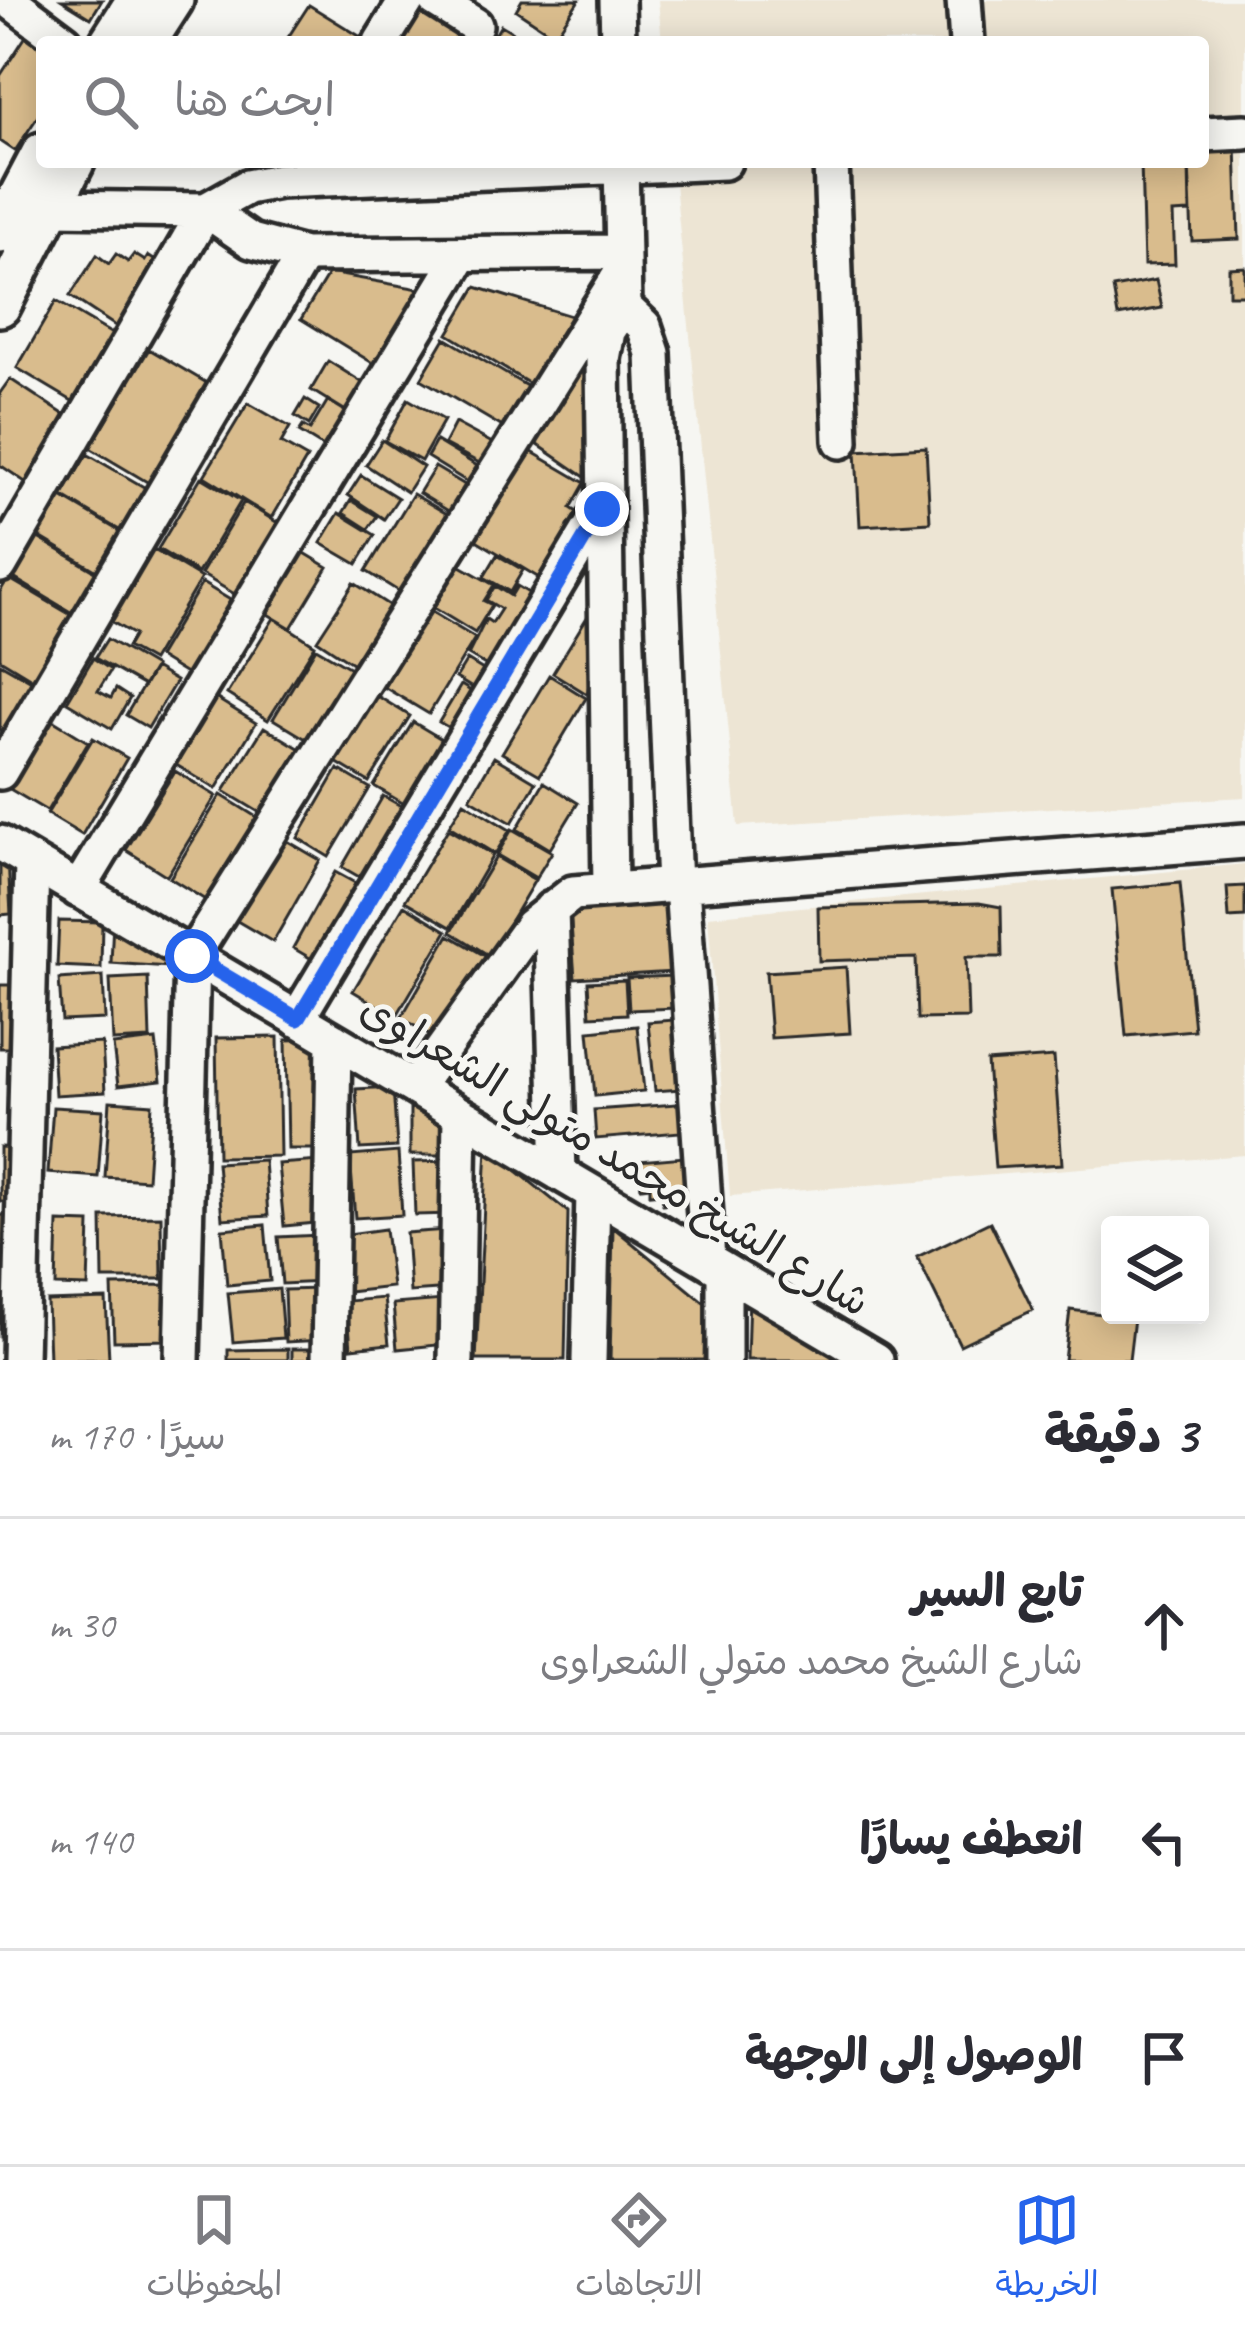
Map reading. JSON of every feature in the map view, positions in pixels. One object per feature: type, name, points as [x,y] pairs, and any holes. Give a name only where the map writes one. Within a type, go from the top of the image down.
[{"type":"main road","points":[[114,36],[137,0]]},
{"type":"main road","points":[[150,36],[173,0]]},
{"type":"main road","points":[[0,306],[16,211],[36,166]]},
{"type":"main road","points":[[16,211],[67,168]]},
{"type":"street","points":[[9,0],[57,36]]},
{"type":"street","points":[[385,36],[407,0]]},
{"type":"street","points":[[435,0],[475,25]]},
{"type":"street","points":[[617,0],[618,36]]},
{"type":"street","points":[[964,0],[967,36]]},
{"type":"street","points":[[1209,134],[1245,132]]},
{"type":"street","points":[[16,211],[206,210],[248,187],[302,172],[484,168]]},
{"type":"street","points":[[610,890],[602,509],[604,345],[623,307],[621,168]]},
{"type":"street","points":[[831,168],[841,441]]},
{"type":"street","points":[[206,210],[251,241],[304,255],[623,261]]},
{"type":"street","points":[[0,565],[206,210]]},
{"type":"street","points":[[0,772],[304,255]]},
{"type":"street","points":[[78,890],[460,256]]},
{"type":"street","points":[[182,1360],[192,956],[623,261]]},
{"type":"street","points":[[623,307],[644,326],[653,353],[678,886],[724,1360]]},
{"type":"street","points":[[298,1019],[602,509]]},
{"type":"street","points":[[416,1088],[531,926],[573,893],[1245,841]]},
{"type":"street","name":"شارع الشيخ محمد متولي الشعراوى","points":[[0,843],[716,1265],[861,1356]]},
{"type":"street","points":[[20,1360],[32,862]]},
{"type":"street","points":[[551,909],[559,1173]]},
{"type":"street","points":[[329,1360],[334,1040]]},
{"type":"street","points":[[457,1360],[460,1115]]},
{"type":"street","points":[[590,1360],[592,1193]]},
{"type":"shaded area","points":[[658,0],[1245,0],[1245,797],[738,826],[674,168],[1209,168],[1209,36],[661,36]]},
{"type":"shaded area","points":[[1245,864],[1245,1155],[730,1196],[708,916]]},
{"type":"building","points":[[62,0],[102,0],[91,18]]},
{"type":"building","points":[[522,0],[579,0],[555,36],[516,10]]},
{"type":"building","points":[[309,5],[359,36],[289,36]]},
{"type":"building","points":[[422,6],[470,36],[403,36]]},
{"type":"building","points":[[501,25],[519,36],[495,36]]},
{"type":"building","points":[[30,30],[36,36],[36,119],[15,151],[0,141],[0,76]]},
{"type":"building","points":[[1236,145],[1239,239],[1192,241],[1189,168],[1209,168],[1209,146]]},
{"type":"building","points":[[1141,168],[1189,168],[1190,212],[1173,213],[1175,264],[1144,265]]},
{"type":"building","points":[[116,254],[128,262],[134,254],[145,261],[148,256],[168,269],[126,333],[70,296],[97,255],[109,264]]},
{"type":"building","points":[[1245,267],[1245,295],[1229,295],[1229,268]]},
{"type":"building","points":[[329,273],[431,291],[384,370],[301,319]]},
{"type":"building","points":[[1156,280],[1162,308],[1118,316],[1113,288]]},
{"type":"building","points":[[476,287],[571,316],[530,384],[448,334]]},
{"type":"building","points":[[56,301],[124,341],[84,408],[17,368]]},
{"type":"building","points":[[445,338],[530,388],[506,429],[421,379]]},
{"type":"building","points":[[598,348],[592,482],[534,442]]},
{"type":"building","points":[[149,349],[217,389],[159,489],[90,448]]},
{"type":"building","points":[[328,361],[376,391],[358,419],[311,390]]},
{"type":"building","points":[[10,379],[77,423],[34,488],[0,465],[0,393]]},
{"type":"building","points":[[305,399],[319,408],[309,425],[295,416]]},
{"type":"building","points":[[408,399],[444,420],[421,461],[385,441]]},
{"type":"building","points":[[328,400],[354,416],[333,453],[299,432],[303,426],[310,430]]},
{"type":"building","points":[[248,403],[290,427],[281,443],[307,458],[272,518],[204,476]]},
{"type":"building","points":[[455,423],[496,445],[485,466],[444,444]]},
{"type":"building","points":[[382,440],[423,467],[407,492],[366,465]]},
{"type":"building","points":[[436,441],[484,470],[474,486],[427,457]]},
{"type":"building","points":[[926,447],[930,522],[860,526],[856,451]]},
{"type":"building","points":[[527,449],[585,483],[571,508],[577,512],[568,526],[579,533],[549,584],[473,538]]},
{"type":"building","points":[[87,454],[156,494],[131,537],[62,496]]},
{"type":"building","points":[[435,467],[470,488],[455,515],[419,493]]},
{"type":"building","points":[[361,475],[398,498],[384,519],[348,495]]},
{"type":"building","points":[[201,477],[241,501],[198,573],[158,549]]},
{"type":"building","points":[[53,492],[126,535],[102,574],[30,531]]},
{"type":"building","points":[[413,494],[454,518],[406,596],[366,571]]},
{"type":"building","points":[[351,500],[377,516],[368,529],[343,513]]},
{"type":"building","points":[[244,502],[286,528],[243,599],[201,574]]},
{"type":"building","points":[[339,513],[375,535],[357,564],[321,543]]},
{"type":"building","points":[[26,531],[98,573],[74,614],[2,571]]},
{"type":"building","points":[[298,549],[328,567],[291,628],[261,610]]},
{"type":"building","points":[[154,550],[201,578],[152,661],[127,647],[134,635],[112,622]]},
{"type":"building","points":[[497,555],[523,570],[510,592],[484,577]]},
{"type":"building","points":[[459,565],[494,585],[484,601],[492,605],[475,633],[434,608]]},
{"type":"building","points":[[8,578],[71,615],[33,679],[0,659],[0,592]]},
{"type":"building","points":[[202,583],[237,604],[192,678],[158,657]]},
{"type":"building","points":[[354,583],[398,611],[361,669],[317,640]]},
{"type":"building","points":[[495,586],[511,596],[517,586],[537,598],[494,670],[468,655],[486,619],[492,623],[501,609],[486,600]]},
{"type":"building","points":[[592,609],[602,618],[587,694],[553,673]]},
{"type":"building","points":[[430,611],[475,638],[429,714],[384,687]]},
{"type":"building","points":[[274,618],[315,645],[268,720],[227,694]]},
{"type":"building","points":[[107,639],[155,667],[144,686],[95,658]]},
{"type":"building","points":[[316,648],[359,673],[316,745],[273,719]]},
{"type":"building","points":[[93,658],[111,670],[98,691],[111,698],[116,689],[130,698],[112,729],[67,702]]},
{"type":"building","points":[[467,660],[493,676],[482,694],[456,678]]},
{"type":"building","points":[[0,663],[42,687],[0,758]]},
{"type":"building","points":[[154,668],[176,681],[148,728],[126,715]]},
{"type":"building","points":[[549,675],[586,698],[540,775],[502,753]]},
{"type":"building","points":[[461,685],[482,698],[460,734],[439,722]]},
{"type":"building","points":[[366,689],[410,716],[369,782],[324,755]]},
{"type":"building","points":[[214,697],[256,723],[216,789],[173,763]]},
{"type":"building","points":[[44,715],[88,742],[47,811],[3,785]]},
{"type":"building","points":[[413,722],[450,744],[411,808],[374,786]]},
{"type":"building","points":[[264,727],[307,753],[267,817],[224,791]]},
{"type":"building","points":[[93,738],[127,758],[82,835],[47,814]]},
{"type":"building","points":[[494,757],[536,782],[512,823],[470,798]]},
{"type":"building","points":[[338,769],[370,788],[329,857],[298,838]]},
{"type":"building","points":[[175,771],[216,796],[167,876],[126,850]]},
{"type":"building","points":[[544,782],[578,803],[550,849],[517,829]]},
{"type":"building","points":[[221,795],[258,818],[207,901],[170,878]]},
{"type":"building","points":[[383,796],[410,811],[368,882],[342,867]]},
{"type":"building","points":[[464,802],[510,830],[495,854],[449,826]]},
{"type":"building","points":[[448,829],[493,855],[451,927],[405,901]]},
{"type":"building","points":[[512,829],[552,852],[536,878],[497,855]]},
{"type":"building","points":[[279,836],[320,860],[273,942],[232,918]]},
{"type":"building","points":[[496,857],[535,880],[490,956],[451,932]]},
{"type":"building","points":[[8,860],[11,914],[0,915],[0,861]]},
{"type":"building","points":[[335,872],[370,891],[327,968],[293,948]]},
{"type":"building","points":[[1180,883],[1194,1030],[1126,1036],[1112,889]]},
{"type":"building","points":[[1245,886],[1245,917],[1229,918],[1227,887]]},
{"type":"building","points":[[669,890],[674,972],[575,978],[569,897]]},
{"type":"building","points":[[979,903],[1001,907],[1002,957],[966,957],[968,1018],[918,1019],[916,958],[819,961],[818,907]]},
{"type":"building","points":[[404,905],[447,931],[396,1017],[353,991]]},
{"type":"building","points":[[59,921],[102,922],[101,968],[57,966]]},
{"type":"building","points":[[113,921],[170,948],[169,967],[111,963]]},
{"type":"building","points":[[449,935],[487,957],[439,1040],[401,1018]]},
{"type":"building","points":[[846,967],[850,1033],[771,1038],[766,972]]},
{"type":"building","points":[[103,976],[105,1019],[62,1021],[59,979]]},
{"type":"building","points":[[674,976],[676,1008],[629,1010],[627,978]]},
{"type":"building","points":[[148,977],[150,1039],[113,1041],[110,979]]},
{"type":"building","points":[[625,980],[627,1014],[590,1016],[588,982]]},
{"type":"building","points":[[0,985],[10,985],[10,1048],[0,1048]]},
{"type":"building","points":[[687,1019],[694,1088],[655,1091],[648,1022]]},
{"type":"building","points":[[637,1026],[644,1091],[595,1096],[589,1031]]},
{"type":"building","points":[[278,1037],[280,1156],[218,1157],[216,1038]]},
{"type":"building","points":[[326,1039],[328,1149],[288,1149],[286,1040]]},
{"type":"building","points":[[156,1040],[161,1081],[118,1086],[113,1045]]},
{"type":"building","points":[[102,1043],[105,1092],[55,1095],[52,1046]]},
{"type":"building","points":[[1054,1057],[1062,1164],[995,1168],[987,1062]]},
{"type":"building","points":[[393,1087],[397,1147],[360,1149],[356,1089]]},
{"type":"building","points":[[410,1098],[442,1109],[454,1155],[410,1155]]},
{"type":"building","points":[[110,1101],[152,1104],[147,1180],[105,1177]]},
{"type":"building","points":[[690,1103],[693,1131],[596,1139],[594,1110]]},
{"type":"building","points":[[53,1107],[103,1110],[98,1177],[48,1173]]},
{"type":"building","points":[[0,1147],[20,1148],[18,1201],[0,1201]]},
{"type":"building","points":[[487,1147],[568,1212],[565,1360],[476,1360]]},
{"type":"building","points":[[398,1152],[402,1215],[355,1218],[350,1156]]},
{"type":"building","points":[[684,1157],[688,1202],[663,1204],[662,1193],[650,1194],[650,1186],[641,1187],[638,1161]]},
{"type":"building","points":[[264,1160],[268,1216],[222,1219],[217,1163]]},
{"type":"building","points":[[320,1161],[326,1222],[284,1226],[278,1164]]},
{"type":"building","points":[[452,1161],[454,1214],[415,1215],[413,1162]]},
{"type":"building","points":[[0,1215],[16,1215],[16,1279],[0,1278]]},
{"type":"building","points":[[161,1216],[162,1279],[103,1279],[102,1217]]},
{"type":"building","points":[[58,1222],[90,1223],[88,1287],[56,1286]]},
{"type":"building","points":[[990,1222],[1033,1310],[960,1345],[917,1257]]},
{"type":"building","points":[[265,1225],[270,1281],[227,1285],[222,1229]]},
{"type":"building","points":[[613,1227],[705,1303],[704,1360],[610,1360]]},
{"type":"building","points":[[385,1229],[392,1287],[348,1292],[341,1235]]},
{"type":"building","points":[[447,1230],[451,1289],[410,1292],[406,1233]]},
{"type":"building","points":[[320,1235],[323,1282],[282,1284],[278,1237]]},
{"type":"building","points":[[168,1285],[170,1340],[114,1341],[112,1286]]},
{"type":"building","points":[[0,1287],[12,1287],[12,1337],[0,1337]]},
{"type":"building","points":[[279,1289],[283,1338],[233,1342],[228,1293]]},
{"type":"building","points":[[321,1289],[323,1340],[286,1342],[284,1290]]},
{"type":"building","points":[[749,1295],[837,1346],[836,1360],[747,1360]]},
{"type":"building","points":[[384,1298],[389,1344],[351,1348],[347,1301]]},
{"type":"building","points":[[106,1299],[109,1359],[49,1360],[47,1301]]},
{"type":"building","points":[[443,1300],[447,1344],[397,1349],[393,1304]]},
{"type":"building","points":[[1070,1310],[1101,1314],[1101,1324],[1133,1324],[1129,1360],[1064,1360]]},
{"type":"building","points":[[288,1349],[288,1360],[228,1360],[228,1350]]},
{"type":"building","points":[[292,1349],[322,1349],[322,1360],[292,1360]]},
{"type":"route","points":[[192,956],[298,1019],[602,509]]}]
